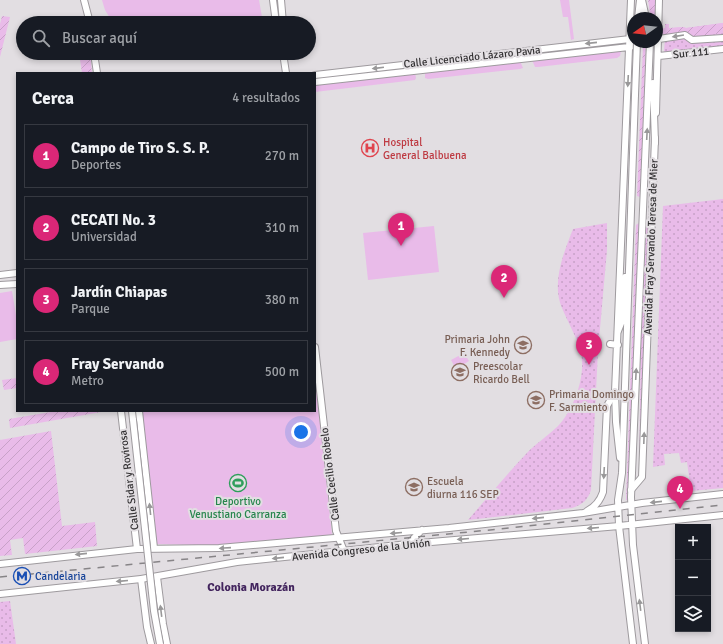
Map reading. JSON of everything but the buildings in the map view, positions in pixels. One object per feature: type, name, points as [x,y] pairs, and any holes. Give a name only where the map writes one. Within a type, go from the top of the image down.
[{"type":"main road","points":[[84,0],[88,16]]},
{"type":"main road","points":[[273,0],[275,16]]},
{"type":"main road","points":[[281,0],[282,16]]},
{"type":"main road","name":"Avenida Fray Servando Teresa de Mier","points":[[631,0],[631,12]]},
{"type":"main road","name":"Avenida Fray Servando Teresa de Mier","points":[[659,0],[659,12]]},
{"type":"main road","points":[[640,12],[642,2]]},
{"type":"main road","points":[[642,2],[644,12]]},
{"type":"main road","points":[[663,38],[685,35],[692,40],[723,38]]},
{"type":"main road","name":"Calle Licenciado Lázaro Pavia","points":[[316,75],[627,39]]},
{"type":"main road","name":"Calle Licenciado Lázaro Pavia","points":[[316,82],[627,47]]},
{"type":"main road","name":"Avenida Fray Servando Teresa de Mier","points":[[622,473],[616,422],[615,392],[629,48]]},
{"type":"main road","name":"Avenida Fray Servando Teresa de Mier","points":[[633,644],[618,507],[622,473],[637,48]]},
{"type":"main road","points":[[651,48],[654,143]]},
{"type":"main road","name":"Avenida Fray Servando Teresa de Mier","points":[[645,644],[636,572],[631,490],[651,48]]},
{"type":"main road","name":"Avenida Fray Servando Teresa de Mier","points":[[631,490],[642,477],[654,143],[659,48]]},
{"type":"main road","name":"Sur 111","points":[[659,56],[723,49]]},
{"type":"main road","points":[[95,60],[97,72]]},
{"type":"main road","points":[[285,60],[286,72]]},
{"type":"main road","points":[[618,331],[622,321],[627,248],[630,236]]},
{"type":"main road","points":[[0,275],[16,272]]},
{"type":"main road","points":[[0,285],[16,284]]},
{"type":"main road","points":[[627,342],[638,342]]},
{"type":"main road","points":[[610,344],[618,345]]},
{"type":"main road","name":"Calle Cecilio Robelo","points":[[316,356],[330,486],[338,538],[344,551]]},
{"type":"main road","points":[[583,513],[597,504],[603,492],[607,406],[615,392]]},
{"type":"main road","name":"Calle Sidar y Rovirosa","points":[[121,412],[137,549]]},
{"type":"main road","name":"Calle Sidar y Rovirosa","points":[[132,412],[154,611],[160,644]]},
{"type":"main road","name":"Calle Sidar y Rovirosa","points":[[139,412],[154,548]]},
{"type":"main road","name":"Avenida Congreso de la Unión","points":[[0,564],[137,549],[219,548],[422,530],[583,513],[631,505],[723,494]]},
{"type":"main road","name":"Avenida Congreso de la Unión","points":[[0,594],[141,580],[222,564],[408,544],[619,526],[723,515]]},
{"type":"main road","points":[[408,544],[422,530]]},
{"type":"main road","points":[[157,577],[167,644]]},
{"type":"main road","points":[[141,580],[147,627],[151,644]]},
{"type":"shaded area","points":[[102,0],[259,0],[262,16],[109,16]]},
{"type":"shaded area","points":[[560,0],[569,0],[574,39],[571,40],[568,17],[563,17]]},
{"type":"shaded area","points":[[648,0],[657,0],[657,12],[650,12]]},
{"type":"shaded area","points":[[2,16],[10,17],[0,57],[0,24]]},
{"type":"shaded area","points":[[723,23],[723,47],[665,53],[663,29],[686,28]]},
{"type":"shaded area","points":[[723,23],[723,33],[694,37],[684,31],[663,34],[665,24],[669,24],[669,28],[686,28]]},
{"type":"shaded area","points":[[643,48],[646,48],[640,197],[637,196]]},
{"type":"shaded area","points":[[621,51],[620,56],[617,58],[538,67],[535,67],[532,60]]},
{"type":"shaded area","points":[[80,60],[91,60],[92,72],[82,72]]},
{"type":"shaded area","points":[[520,61],[523,68],[520,69],[428,79],[425,78],[425,73]]},
{"type":"shaded area","points":[[415,73],[416,78],[415,80],[316,92],[316,84]]},
{"type":"shaded area","points":[[723,199],[723,488],[691,491],[687,462],[681,463],[679,453],[664,454],[665,465],[653,467],[663,206]]},
{"type":"shaded area","points":[[649,221],[639,478],[641,336],[646,223]]},
{"type":"shaded area","points":[[607,223],[607,250],[598,351],[590,494],[584,502],[572,508],[468,520],[526,454],[558,426],[564,419],[574,401],[582,372],[581,353],[562,308],[559,298],[558,278],[573,229]]},
{"type":"shaded area","points":[[639,223],[630,500],[626,500],[636,225]]},
{"type":"shaded area","points":[[434,226],[439,272],[368,280],[363,233]]},
{"type":"shaded area","points":[[12,291],[16,315],[16,339],[0,342],[0,293]]},
{"type":"shaded area","points":[[464,353],[469,361],[456,369],[451,360]]},
{"type":"shaded area","points":[[16,378],[16,388],[4,390],[2,380]]},
{"type":"shaded area","name":"Deportivo Venustiano Carranza","points":[[316,385],[332,535],[235,546],[157,544],[140,412],[316,412]]},
{"type":"shaded area","points":[[51,412],[101,412],[10,428],[9,419]]},
{"type":"shaded area","points":[[51,431],[62,526],[95,522],[97,546],[25,554],[23,538],[10,540],[12,555],[0,556],[0,440]]},
{"type":"shaded area","points":[[10,601],[16,644],[0,644],[0,602]]},
{"type":"railway","points":[[0,577],[500,529],[723,505]]},
{"type":"place","name":"Hospital General Balbuena","points":[[370,148]]},
{"type":"place","name":"Campo de Tiro S. S. P.","points":[[401,246]]},
{"type":"place","name":"CECATI No. 3","points":[[504,298]]},
{"type":"place","name":"Primaria John F. Kennedy","points":[[523,345]]},
{"type":"place","name":"Jardín Chiapas","points":[[589,365]]},
{"type":"place","name":"Preescolar Ricardo Bell","points":[[460,372]]},
{"type":"place","name":"Primaria Domingo F. Sarmiento","points":[[536,400]]},
{"type":"place","name":"Deportivo Venustiano Carranza","points":[[238,483]]},
{"type":"place","name":"Escuela diurna 116 SEP","points":[[414,487]]},
{"type":"place","name":"Fray Servando","points":[[680,509]]},
{"type":"place","name":"Candelaria","points":[[22,576]]},
{"type":"district","name":"Colonia Morazán","points":[[251,587]]}]
